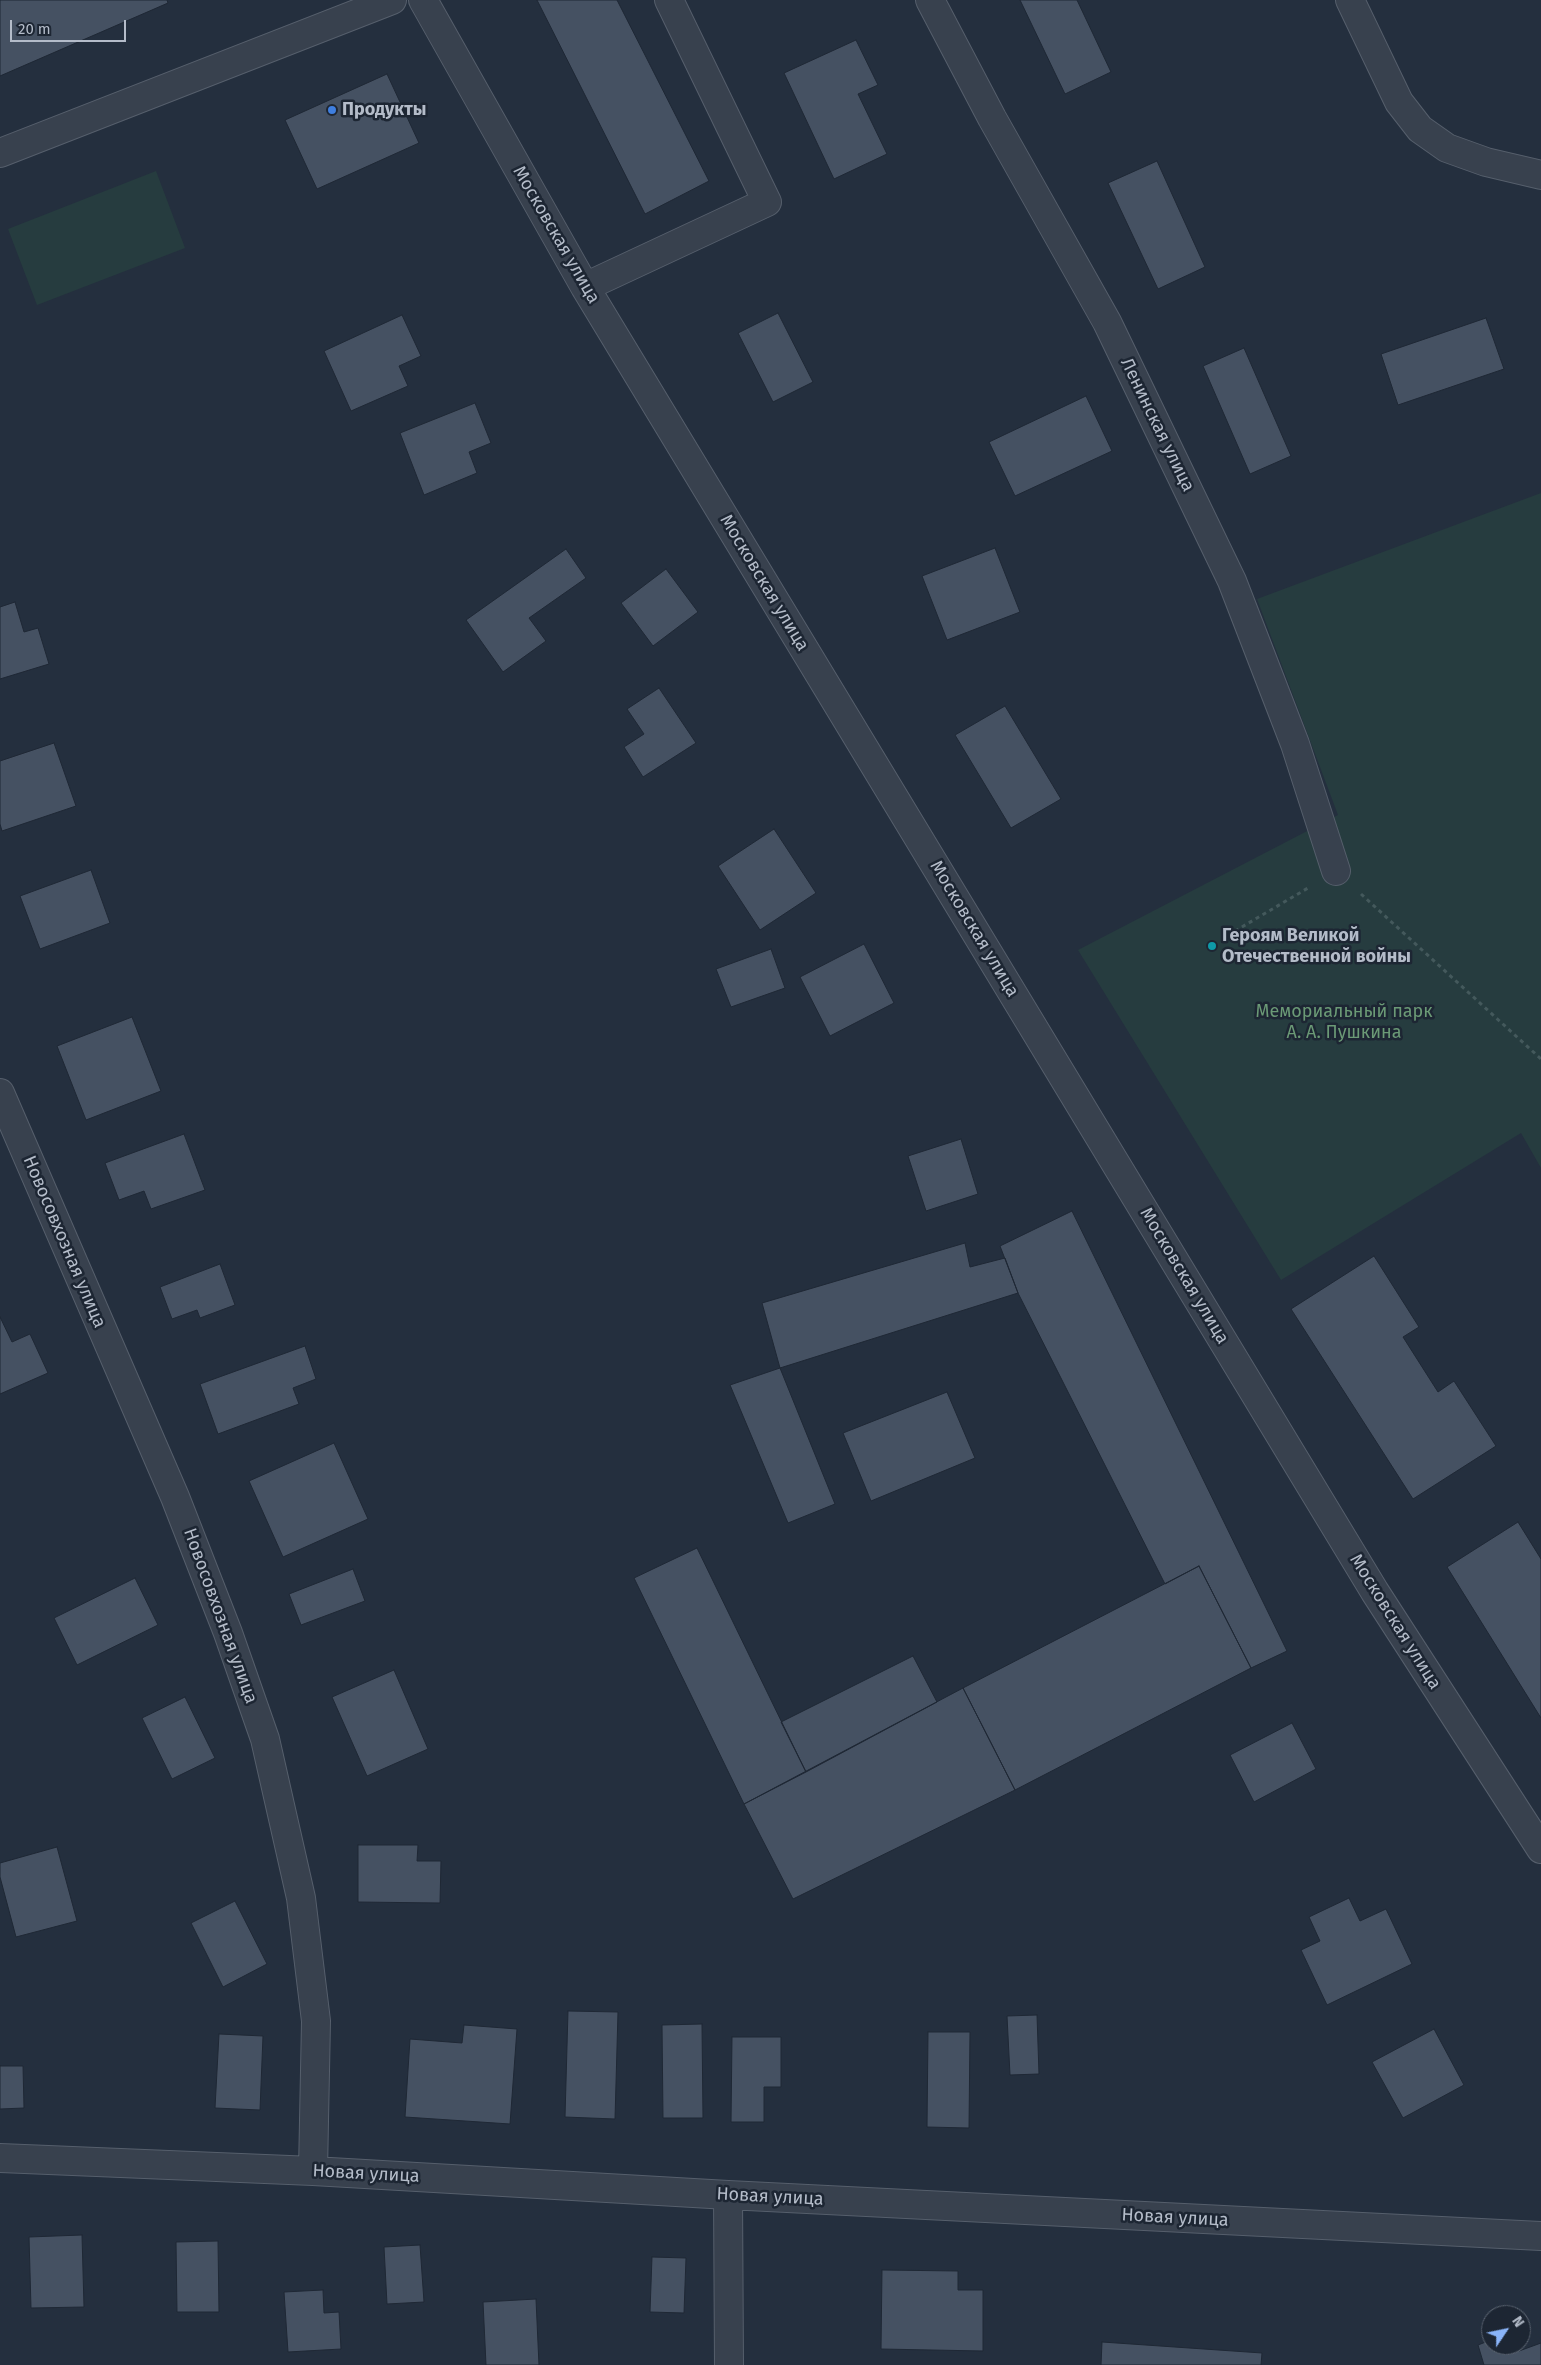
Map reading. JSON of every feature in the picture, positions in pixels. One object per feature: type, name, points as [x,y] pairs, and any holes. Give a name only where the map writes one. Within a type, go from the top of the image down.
[{"type":"street","points":[[0,153],[392,0]]},
{"type":"street","name":"Московская улица","points":[[423,0],[585,287],[1374,1592],[1541,1849]]},
{"type":"street","points":[[585,287],[767,202],[669,0]]},
{"type":"street","name":"Ленинская улица","points":[[930,0],[992,118],[1107,322],[1232,581],[1295,744],[1336,871]]},
{"type":"street","points":[[1350,0],[1400,102],[1420,129],[1447,148],[1486,162],[1541,175]]},
{"type":"street","name":"Новосовхозная улица","points":[[0,1093],[175,1497],[228,1634],[265,1739],[301,1898],[316,2021],[313,2171]]},
{"type":"street","name":"Новая улица","points":[[0,2158],[313,2171],[728,2195],[1541,2236]]},
{"type":"street","points":[[728,2195],[729,2365]]},
{"type":"path","points":[[1235,931],[1336,871],[1541,1059]]},
{"type":"path","points":[[1534,1052],[1541,1050]]},
{"type":"green space","points":[[156,171],[185,248],[37,305],[8,229]]},
{"type":"green space","name":"Мемориальный парк А. А. Пушкина","points":[[1541,493],[1541,1168],[1521,1133],[1281,1280],[1078,950],[1338,815],[1257,599]]},
{"type":"building","points":[[0,0],[167,0],[168,3],[0,76]]},
{"type":"building","points":[[537,0],[617,0],[709,181],[645,214]]},
{"type":"building","points":[[1020,0],[1077,0],[1111,72],[1065,94]]},
{"type":"building","points":[[856,40],[878,85],[858,94],[887,154],[834,179],[784,73]]},
{"type":"building","points":[[387,74],[419,143],[317,189],[285,120]]},
{"type":"building","points":[[1157,161],[1205,267],[1158,289],[1108,183]]},
{"type":"building","points":[[778,313],[813,382],[773,402],[738,333]]},
{"type":"building","points":[[402,315],[421,356],[399,366],[408,386],[351,411],[324,351]]},
{"type":"building","points":[[1486,318],[1504,369],[1398,405],[1381,354]]},
{"type":"building","points":[[1244,348],[1291,456],[1250,474],[1203,366]]},
{"type":"building","points":[[1086,396],[1112,451],[1015,496],[989,442]]},
{"type":"building","points":[[475,403],[491,443],[469,452],[477,473],[424,495],[400,433]]},
{"type":"building","points":[[995,548],[1020,612],[947,640],[922,576]]},
{"type":"building","points":[[566,549],[586,578],[529,618],[546,641],[503,672],[466,620]]},
{"type":"building","points":[[666,569],[698,612],[653,646],[621,603]]},
{"type":"building","points":[[15,602],[24,632],[38,628],[49,664],[0,679],[0,607]]},
{"type":"building","points":[[659,688],[696,743],[643,777],[624,747],[644,734],[627,709]]},
{"type":"building","points":[[1005,706],[1061,799],[1011,828],[955,735]]},
{"type":"building","points":[[54,743],[76,806],[2,831],[0,824],[0,761]]},
{"type":"building","points":[[774,829],[816,893],[760,930],[718,866]]},
{"type":"building","points":[[91,870],[110,923],[40,949],[20,896]]},
{"type":"building","points":[[864,944],[894,1003],[830,1036],[800,977]]},
{"type":"building","points":[[771,949],[785,988],[731,1007],[716,969]]},
{"type":"building","points":[[132,1017],[161,1091],[86,1120],[57,1046]]},
{"type":"building","points":[[184,1134],[205,1190],[151,1209],[144,1191],[119,1200],[105,1163]]},
{"type":"building","points":[[961,1139],[978,1194],[926,1211],[908,1156]]},
{"type":"building","points":[[1072,1211],[1287,1651],[1251,1668],[1199,1566],[1165,1584],[1018,1293],[1000,1246]]},
{"type":"building","points":[[965,1243],[970,1267],[1005,1258],[1018,1293],[780,1368],[762,1303]]},
{"type":"building","points":[[1374,1256],[1419,1327],[1403,1337],[1438,1392],[1454,1381],[1496,1446],[1413,1499],[1291,1309]]},
{"type":"building","points":[[220,1264],[235,1305],[200,1318],[197,1310],[172,1319],[160,1287]]},
{"type":"building","points":[[0,1317],[12,1342],[30,1334],[48,1373],[0,1394]]},
{"type":"building","points":[[305,1346],[316,1379],[293,1388],[299,1404],[218,1434],[200,1384]]},
{"type":"building","points":[[780,1368],[835,1504],[788,1523],[730,1385]]},
{"type":"building","points":[[947,1392],[975,1458],[871,1501],[843,1433]]},
{"type":"building","points":[[334,1443],[368,1519],[283,1557],[249,1481]]},
{"type":"building","points":[[1518,1522],[1541,1559],[1541,1718],[1447,1567]]},
{"type":"building","points":[[697,1548],[806,1772],[744,1804],[634,1578]]},
{"type":"building","points":[[1199,1566],[1251,1668],[1015,1790],[963,1688]]},
{"type":"building","points":[[353,1569],[365,1601],[301,1625],[289,1594]]},
{"type":"building","points":[[135,1578],[158,1625],[77,1665],[54,1618]]},
{"type":"building","points":[[913,1656],[937,1702],[806,1772],[781,1722]]},
{"type":"building","points":[[394,1670],[428,1749],[367,1776],[332,1697]]},
{"type":"building","points":[[963,1688],[1015,1790],[793,1899],[744,1804]]},
{"type":"building","points":[[185,1697],[215,1758],[172,1779],[142,1718]]},
{"type":"building","points":[[1292,1723],[1316,1769],[1254,1802],[1230,1755]]},
{"type":"building","points":[[358,1845],[418,1845],[417,1861],[441,1861],[440,1903],[358,1902]]},
{"type":"building","points":[[57,1847],[77,1921],[16,1937],[0,1877],[0,1863]]},
{"type":"building","points":[[1349,1898],[1360,1921],[1386,1909],[1412,1964],[1327,2005],[1301,1950],[1320,1941],[1309,1917]]},
{"type":"building","points":[[235,1901],[267,1964],[223,1987],[191,1923]]},
{"type":"building","points":[[568,2011],[618,2012],[615,2119],[565,2117]]},
{"type":"building","points":[[1037,2015],[1039,2074],[1010,2075],[1007,2016]]},
{"type":"building","points":[[702,2024],[703,2118],[663,2118],[662,2025]]},
{"type":"building","points":[[464,2025],[517,2029],[510,2124],[405,2117],[410,2039],[462,2043]]},
{"type":"building","points":[[1434,2029],[1464,2085],[1403,2118],[1372,2062]]},
{"type":"building","points":[[928,2032],[970,2032],[969,2128],[927,2127]]},
{"type":"building","points":[[219,2034],[263,2036],[260,2110],[215,2108]]},
{"type":"building","points":[[732,2037],[781,2037],[781,2087],[764,2087],[764,2122],[731,2122]]},
{"type":"building","points":[[0,2066],[23,2066],[24,2108],[0,2109]]},
{"type":"building","points":[[82,2235],[84,2307],[31,2308],[29,2237]]},
{"type":"building","points":[[218,2241],[219,2312],[177,2312],[176,2242]]},
{"type":"building","points":[[420,2245],[424,2302],[387,2304],[384,2247]]},
{"type":"building","points":[[652,2257],[686,2258],[684,2313],[650,2312]]},
{"type":"building","points":[[882,2270],[958,2271],[958,2290],[983,2290],[983,2351],[881,2349]]},
{"type":"building","points":[[323,2290],[324,2313],[339,2312],[341,2349],[288,2352],[284,2292]]},
{"type":"building","points":[[536,2299],[539,2365],[486,2365],[483,2302]]},
{"type":"building","points":[[1102,2342],[1262,2353],[1261,2365],[1101,2365]]},
{"type":"building","points":[[1541,2343],[1541,2365],[1484,2365],[1481,2355],[1531,2355],[1531,2347]]},
{"type":"building","points":[[1481,2344],[1481,2355],[1478,2345]]},
{"type":"place","name":"Продукты","points":[[332,110]]},
{"type":"place","name":"Героям Великой Отечественной войны","points":[[1212,946]]}]
